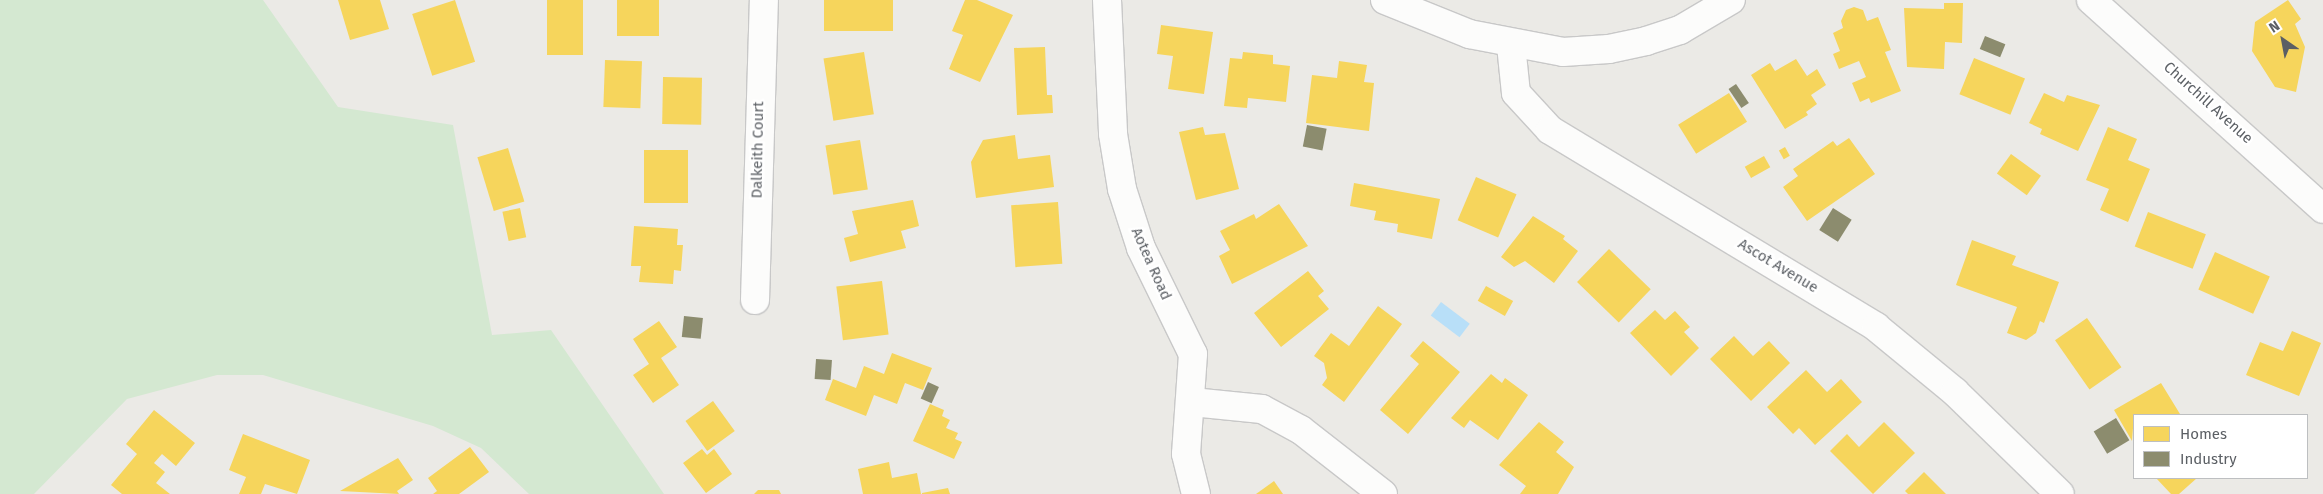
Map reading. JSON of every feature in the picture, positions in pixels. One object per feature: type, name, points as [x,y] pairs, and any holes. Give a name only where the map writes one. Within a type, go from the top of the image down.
[{"type":"street","name":"Dalkeith Court","points":[[755,300],[764,0]]},
{"type":"street","name":"Aotea Road","points":[[1107,0],[1113,134],[1122,189],[1141,248],[1192,354],[1192,402],[1186,454],[1196,494]]},
{"type":"street","points":[[1385,0],[1511,45],[1563,52],[1609,50],[1680,30],[1731,0]]},
{"type":"street","name":"Churchill Avenue","points":[[2091,0],[2323,209]]},
{"type":"street","name":"Ascot Avenue","points":[[1511,45],[1516,93],[1550,130],[1876,327],[1955,392],[2060,494]]},
{"type":"street","points":[[1192,402],[1262,409],[1301,430],[1383,494]]},
{"type":"green space","points":[[0,0],[263,0],[338,107],[453,125],[492,335],[551,330],[664,494],[529,494],[481,448],[433,426],[263,375],[217,375],[127,399],[34,494],[0,494]]},
{"type":"water","points":[[1441,302],[1470,324],[1460,337],[1431,316]]},
{"type":"building: Homes","points":[[338,0],[380,0],[389,29],[350,40]]},
{"type":"building: Homes","points":[[455,0],[475,62],[432,76],[412,14]]},
{"type":"building: Homes","points":[[547,0],[583,0],[583,55],[547,55]]},
{"type":"building: Homes","points":[[617,0],[659,0],[659,36],[617,36]]},
{"type":"building: Homes","points":[[824,0],[893,0],[893,31],[824,31]]},
{"type":"building: Homes","points":[[965,0],[977,0],[1013,15],[980,82],[949,69],[963,35],[952,31]]},
{"type":"building: Homes","points":[[2288,0],[2301,19],[2295,24],[2305,47],[2296,92],[2275,87],[2252,51],[2255,22]]},
{"type":"building: Homes","points":[[1944,3],[1963,3],[1962,43],[1945,42],[1944,69],[1907,67],[1904,8],[1944,9]]},
{"type":"building: Homes","points":[[1854,7],[1863,10],[1867,21],[1878,17],[1891,50],[1885,52],[1901,91],[1871,103],[1869,98],[1860,102],[1852,83],[1866,77],[1859,61],[1839,69],[1833,54],[1840,51],[1833,33],[1843,28],[1841,21],[1846,10]]},
{"type":"building: Homes","points":[[1161,25],[1213,32],[1204,94],[1168,89],[1173,56],[1157,54]]},
{"type":"building: Homes","points":[[1045,47],[1047,95],[1052,95],[1053,113],[1017,115],[1014,48]]},
{"type":"building: Homes","points":[[864,52],[874,114],[833,121],[824,58]]},
{"type":"building: Homes","points":[[1243,52],[1273,55],[1273,64],[1290,66],[1286,102],[1248,98],[1247,108],[1224,106],[1230,58],[1242,59]]},
{"type":"building: Homes","points":[[1974,58],[2025,79],[2010,115],[1959,94]]},
{"type":"building: Homes","points":[[1796,59],[1807,76],[1817,69],[1826,85],[1811,95],[1817,104],[1806,112],[1808,115],[1785,129],[1751,75],[1770,63],[1775,71]]},
{"type":"building: Homes","points":[[605,60],[642,61],[640,108],[603,107]]},
{"type":"building: Homes","points":[[1339,61],[1367,65],[1364,82],[1374,83],[1369,131],[1306,123],[1312,75],[1337,78]]},
{"type":"building: Homes","points":[[663,77],[702,78],[701,125],[662,124]]},
{"type":"building: Homes","points":[[1729,93],[1747,122],[1696,154],[1678,125]]},
{"type":"building: Homes","points":[[2044,93],[2064,102],[2067,95],[2100,105],[2078,151],[2040,134],[2042,129],[2029,123]]},
{"type":"building: Homes","points":[[1203,127],[1205,135],[1225,133],[1239,189],[1196,200],[1179,132]]},
{"type":"building: Homes","points":[[2108,127],[2137,139],[2128,160],[2150,169],[2128,222],[2100,210],[2109,189],[2086,180]]},
{"type":"building: Homes","points":[[1015,135],[1018,159],[1050,155],[1054,187],[976,198],[971,162],[983,140]]},
{"type":"building: Homes","points":[[1849,138],[1875,174],[1807,221],[1783,187],[1798,176],[1793,169],[1833,141],[1837,146]]},
{"type":"building: Homes","points":[[860,140],[868,189],[833,195],[825,145]]},
{"type":"building: Homes","points":[[1785,147],[1790,156],[1784,159],[1779,150]]},
{"type":"building: Homes","points":[[508,148],[524,202],[494,211],[477,157]]},
{"type":"building: Homes","points":[[644,150],[688,150],[688,203],[644,203]]},
{"type":"building: Homes","points":[[2011,154],[2041,176],[2027,195],[1997,173]]},
{"type":"building: Homes","points":[[1764,156],[1770,167],[1751,178],[1745,167]]},
{"type":"building: Homes","points":[[1476,177],[1517,194],[1498,237],[1458,220]]},
{"type":"building: Homes","points":[[1354,183],[1440,199],[1432,239],[1397,232],[1398,224],[1374,220],[1376,211],[1350,206]]},
{"type":"building: Homes","points":[[913,200],[919,226],[901,231],[906,248],[850,262],[844,238],[858,234],[852,211]]},
{"type":"building: Homes","points":[[1058,202],[1062,264],[1015,267],[1011,205]]},
{"type":"building: Homes","points":[[1279,204],[1308,246],[1232,284],[1219,256],[1230,250],[1220,231],[1254,214],[1256,219]]},
{"type":"building: Homes","points":[[520,208],[526,237],[509,241],[502,212]]},
{"type":"building: Homes","points":[[2148,212],[2206,234],[2193,269],[2135,247]]},
{"type":"building: Homes","points":[[1533,216],[1565,236],[1563,239],[1578,251],[1554,283],[1525,261],[1514,267],[1501,257]]},
{"type":"building: Homes","points":[[634,226],[678,229],[677,245],[683,245],[681,271],[674,270],[673,284],[639,282],[641,266],[631,266]]},
{"type":"building: Homes","points":[[1972,240],[2016,256],[2012,265],[2059,282],[2044,323],[2040,321],[2036,333],[2026,340],[2007,333],[2017,307],[1956,285]]},
{"type":"building: Homes","points":[[1609,249],[1651,289],[1619,322],[1577,282]]},
{"type":"building: Homes","points":[[2215,252],[2270,276],[2253,314],[2198,289]]},
{"type":"building: Homes","points":[[1308,271],[1324,291],[1318,296],[1329,309],[1281,347],[1254,313]]},
{"type":"building: Homes","points":[[882,281],[889,335],[843,340],[836,287]]},
{"type":"building: Homes","points":[[1486,286],[1513,301],[1505,316],[1478,301]]},
{"type":"building: Homes","points":[[1378,306],[1402,324],[1344,402],[1322,385],[1327,378],[1324,363],[1314,356],[1331,333],[1349,346]]},
{"type":"building: Homes","points":[[1655,310],[1665,320],[1675,311],[1690,327],[1684,332],[1699,348],[1671,376],[1630,333]]},
{"type":"building: Homes","points":[[2087,318],[2121,367],[2089,390],[2055,340]]},
{"type":"building: Homes","points":[[659,321],[677,347],[661,358],[679,385],[653,403],[633,375],[649,364],[633,339]]},
{"type":"building: Homes","points":[[2292,331],[2321,343],[2299,396],[2246,375],[2260,342],[2283,351]]},
{"type":"building: Homes","points":[[1734,336],[1753,356],[1769,341],[1790,363],[1751,401],[1710,359]]},
{"type":"building: Homes","points":[[1423,341],[1460,372],[1408,434],[1380,410],[1419,364],[1410,356]]},
{"type":"building: Homes","points":[[892,353],[932,368],[923,390],[905,383],[897,404],[874,395],[866,416],[825,400],[833,379],[856,388],[864,366],[884,374]]},
{"type":"building: Homes","points":[[1806,370],[1827,392],[1841,379],[1862,402],[1815,445],[1799,428],[1793,434],[1767,407]]},
{"type":"building: Homes","points":[[1491,374],[1502,383],[1505,378],[1528,395],[1498,440],[1470,420],[1464,428],[1451,418]]},
{"type":"building: Homes","points":[[2161,383],[2180,414],[2133,414],[2132,441],[2114,410]]},
{"type":"building: Homes","points":[[713,401],[735,431],[707,451],[685,421]]},
{"type":"building: Homes","points":[[930,404],[944,410],[942,416],[950,420],[946,428],[958,433],[955,439],[962,442],[954,459],[913,441]]},
{"type":"building: Homes","points":[[154,410],[195,443],[176,466],[162,454],[154,463],[165,472],[156,483],[170,494],[122,494],[111,485],[137,454],[126,444]]},
{"type":"building: Homes","points":[[1539,422],[1564,442],[1556,452],[1574,467],[1558,494],[1520,494],[1526,486],[1499,465]]},
{"type":"building: Homes","points":[[1884,422],[1915,453],[1873,494],[1830,451],[1847,434],[1859,447]]},
{"type":"building: Homes","points":[[243,434],[310,460],[297,494],[265,484],[261,494],[239,494],[246,477],[229,470]]},
{"type":"building: Homes","points":[[470,447],[489,472],[459,494],[433,494],[437,491],[428,478]]},
{"type":"building: Homes","points":[[702,449],[707,455],[714,449],[732,474],[706,493],[683,463]]},
{"type":"building: Homes","points":[[398,458],[413,480],[397,491],[399,494],[340,491]]},
{"type":"building: Homes","points":[[889,462],[892,478],[917,473],[921,494],[863,494],[858,469]]},
{"type":"building: Homes","points":[[1924,472],[1946,494],[1908,494],[1905,491]]},
{"type":"building: Homes","points":[[2157,479],[2196,479],[2179,494],[2171,494]]},
{"type":"building: Homes","points":[[1274,481],[1283,494],[1256,494]]},
{"type":"building: Homes","points":[[948,488],[950,494],[922,494],[922,493]]},
{"type":"building: Homes","points":[[758,490],[779,490],[781,494],[754,494]]},
{"type":"building: Industry","points":[[1985,36],[2005,44],[2000,57],[1980,49]]},
{"type":"building: Industry","points":[[1736,84],[1749,103],[1741,108],[1729,89]]},
{"type":"building: Industry","points":[[1307,125],[1327,129],[1322,150],[1303,147]]},
{"type":"building: Industry","points":[[1833,208],[1852,220],[1838,242],[1819,230]]},
{"type":"building: Industry","points":[[684,316],[703,318],[701,339],[682,337]]},
{"type":"building: Industry","points":[[816,359],[832,360],[831,380],[815,379]]},
{"type":"building: Industry","points":[[928,382],[939,387],[932,403],[921,398]]},
{"type":"building: Industry","points":[[2116,418],[2129,440],[2107,454],[2094,431]]}]
